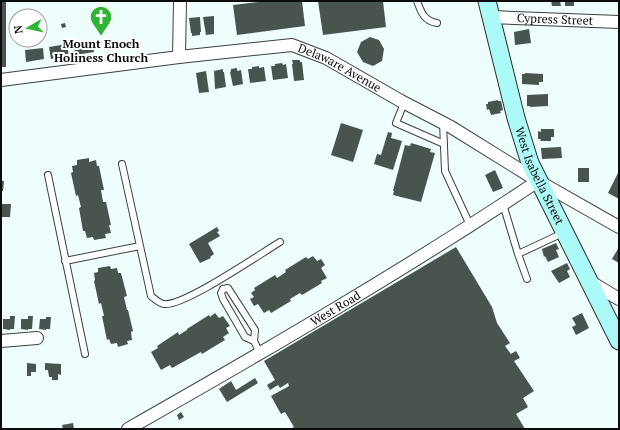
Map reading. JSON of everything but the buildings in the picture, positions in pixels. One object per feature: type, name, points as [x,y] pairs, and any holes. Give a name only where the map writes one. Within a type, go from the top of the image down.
[{"type":"street","points":[[179,57],[180,1]]},
{"type":"street","name":"Cypress Street","points":[[489,9],[619,22]]},
{"type":"street","name":"West Isabella Street","points":[[489,9],[523,142],[530,163],[619,341]]},
{"type":"street","name":"Delaware Avenue","points":[[1,80],[179,57],[292,45],[326,58],[404,103],[443,122],[538,181],[619,227]]},
{"type":"street","name":"West Road","points":[[128,429],[260,353],[425,254],[538,181]]},
{"type":"street","points":[[588,281],[619,299]]},
{"type":"street","points":[[1,341],[37,338]]},
{"type":"lane","points":[[417,1],[420,12],[426,19],[437,23]]},
{"type":"lane","points":[[404,103],[396,123],[444,144]]},
{"type":"lane","points":[[443,122],[445,171],[470,225]]},
{"type":"lane","points":[[122,164],[151,296],[163,304],[173,304],[219,281],[280,242]]},
{"type":"lane","points":[[48,175],[85,354]]},
{"type":"lane","points":[[503,204],[527,279]]},
{"type":"lane","points":[[518,254],[564,232]]},
{"type":"lane","points":[[65,261],[140,246]]},
{"type":"lane","points":[[219,281],[223,289],[221,293],[223,299],[245,337],[254,341]]},
{"type":"lane","points":[[223,289],[228,288],[233,294],[256,330],[254,341],[260,353]]},
{"type":"place","name":"Mount Enoch Holiness Church","points":[[101,36]]}]
